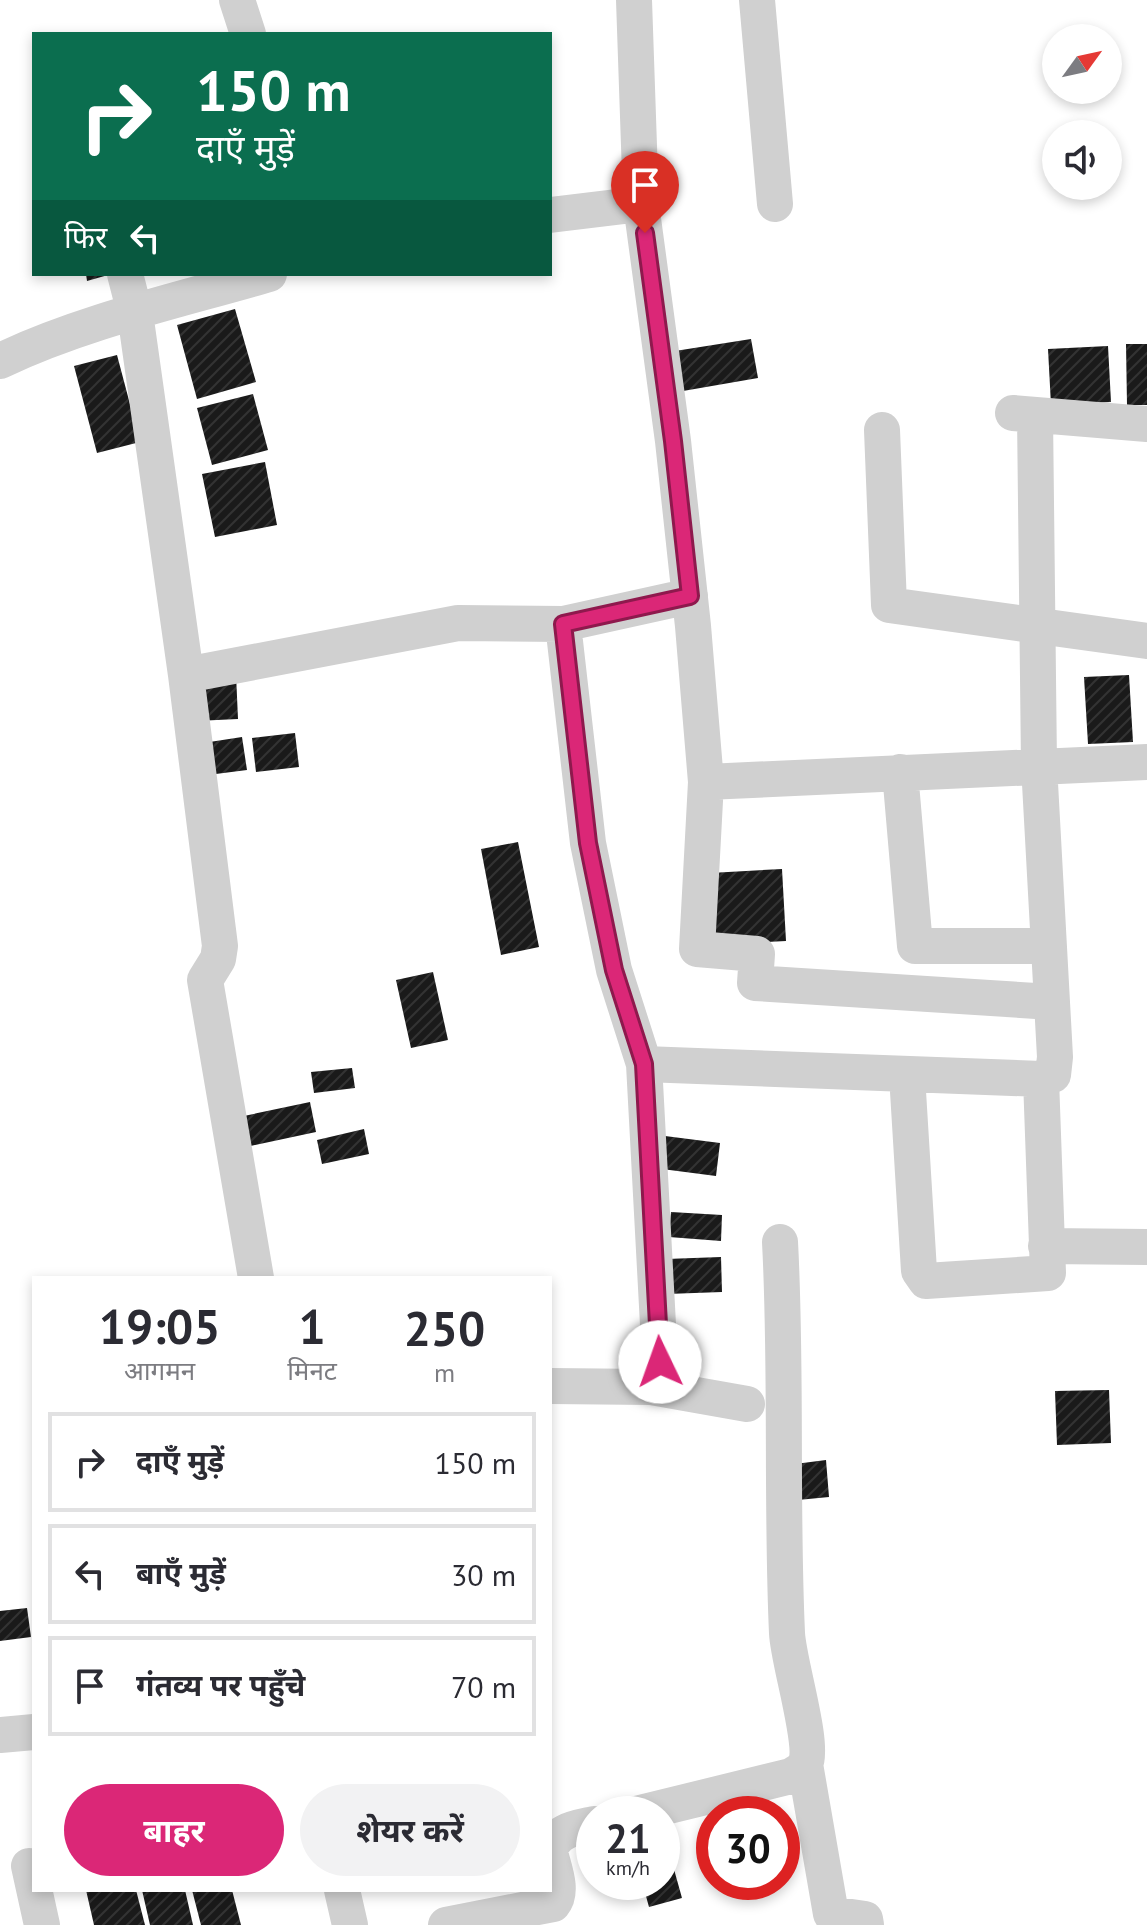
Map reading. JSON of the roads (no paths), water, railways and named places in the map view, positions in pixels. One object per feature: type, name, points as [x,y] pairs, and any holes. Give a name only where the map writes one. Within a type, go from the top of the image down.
[{"type":"street","points":[[237,0],[247,32]]},
{"type":"street","points":[[634,0],[641,204],[658,318],[690,596],[706,782],[697,949],[757,954],[755,983],[1052,1002]]},
{"type":"street","points":[[757,0],[775,204]]},
{"type":"street","points":[[552,215],[641,204]]},
{"type":"street","points":[[126,276],[135,313],[220,946],[218,959],[205,980],[256,1276]]},
{"type":"street","points":[[0,361],[22,350],[135,313],[262,276]]},
{"type":"street","points":[[644,1064],[1049,1078],[1055,1070],[1039,765],[1037,626],[1024,414],[1147,424]]},
{"type":"street","points":[[882,430],[889,605],[1147,641]]},
{"type":"street","points":[[186,675],[458,623],[563,624],[690,596]]},
{"type":"street","points":[[563,624],[588,843],[614,970],[644,1064],[660,1362],[651,1387]]},
{"type":"street","points":[[706,782],[1147,762]]},
{"type":"street","points":[[900,772],[915,946],[1049,946]]},
{"type":"street","points":[[944,995],[947,946]]},
{"type":"street","points":[[907,1075],[919,1271],[926,1281],[1048,1273],[1041,1079]]},
{"type":"street","points":[[780,1242],[784,1315],[783,1480],[787,1642],[806,1735],[805,1764],[831,1914],[865,1919],[866,1925]]},
{"type":"street","points":[[1046,1246],[1147,1247]]},
{"type":"street","points":[[552,1386],[651,1387],[747,1404]]},
{"type":"street","points":[[0,1735],[32,1732]]},
{"type":"street","points":[[680,1803],[791,1776],[805,1764]]},
{"type":"street","points":[[552,1843],[576,1828]]},
{"type":"street","points":[[446,1925],[553,1904],[558,1888],[552,1850]]},
{"type":"street","points":[[21,1866],[42,1925]]},
{"type":"street","points":[[342,1892],[350,1925]]}]
